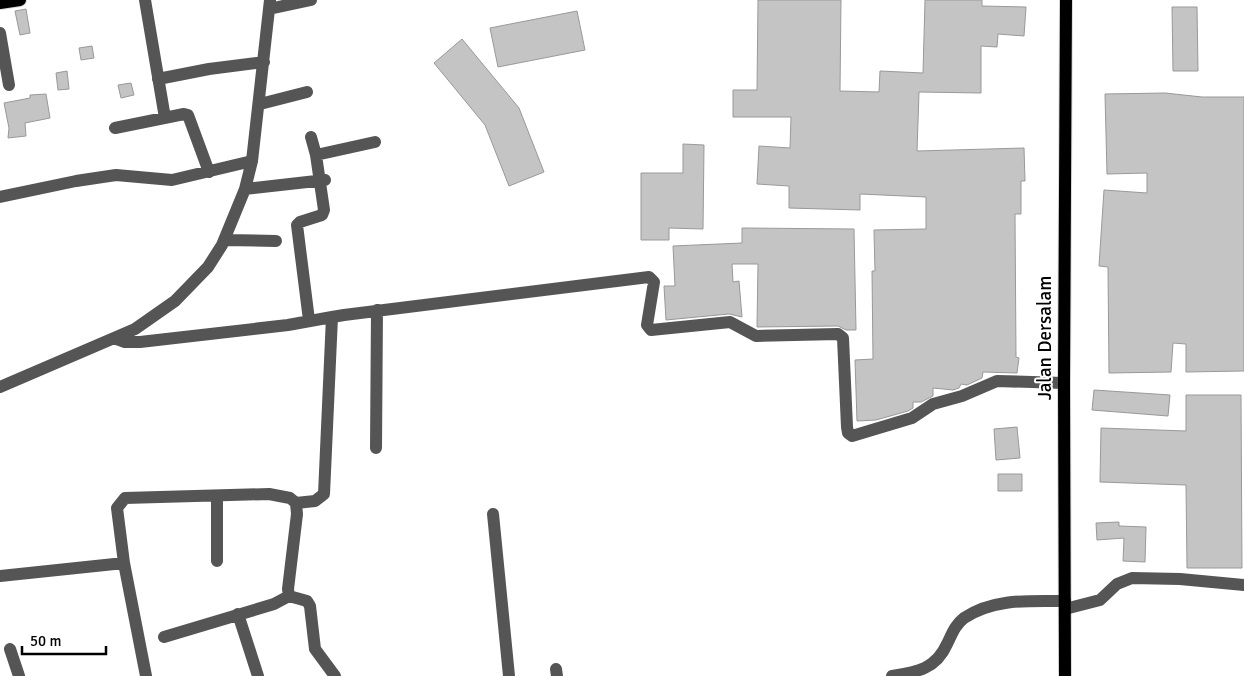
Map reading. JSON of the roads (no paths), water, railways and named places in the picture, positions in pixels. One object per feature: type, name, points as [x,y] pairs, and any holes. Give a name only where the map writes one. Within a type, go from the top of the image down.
[{"type":"main road","points":[[0,3],[20,0]]},
{"type":"main road","name":"Jalan Dersalam","points":[[1065,676],[1066,0]]},
{"type":"street","points":[[145,0],[165,118]]},
{"type":"street","points":[[0,387],[135,329],[175,301],[208,267],[224,240],[245,189],[252,161],[270,5],[311,0]]},
{"type":"street","points":[[0,33],[9,85]]},
{"type":"street","points":[[158,80],[227,66],[264,62]]},
{"type":"street","points":[[260,104],[307,92]]},
{"type":"street","points":[[115,128],[184,114],[190,116],[209,172]]},
{"type":"street","points":[[309,320],[296,228],[300,222],[323,214],[322,180],[311,137]]},
{"type":"street","points":[[316,155],[374,142]]},
{"type":"street","points":[[0,197],[76,181],[116,175],[172,180],[252,161]]},
{"type":"street","points":[[245,189],[322,180]]},
{"type":"street","points":[[224,240],[276,241]]},
{"type":"street","points":[[114,338],[125,342],[140,342],[288,325],[377,310],[645,276],[652,278],[654,282],[647,325],[651,330],[730,322],[756,336],[838,334],[843,338],[846,426],[850,436],[912,418],[933,404],[962,396],[997,381],[1064,383]]},
{"type":"street","points":[[376,448],[377,310]]},
{"type":"street","points":[[296,503],[315,501],[324,494],[332,317]]},
{"type":"street","points":[[146,676],[124,563],[116,508],[125,498],[217,497],[269,494],[290,498],[296,503],[297,514],[288,589],[289,596]]},
{"type":"street","points":[[216,561],[217,497]]},
{"type":"street","points":[[493,514],[509,676]]},
{"type":"street","points":[[0,576],[124,563]]},
{"type":"street","points":[[892,676],[920,671],[932,665],[942,654],[956,626],[963,619],[982,608],[1009,602],[1064,605],[1100,600],[1117,584],[1132,578],[1180,579],[1244,585]]},
{"type":"street","points":[[164,637],[283,601],[289,596]]},
{"type":"street","points":[[289,596],[307,601],[310,606],[315,649],[335,676]]},
{"type":"street","points":[[238,614],[258,676]]},
{"type":"street","points":[[10,649],[19,676]]}]
